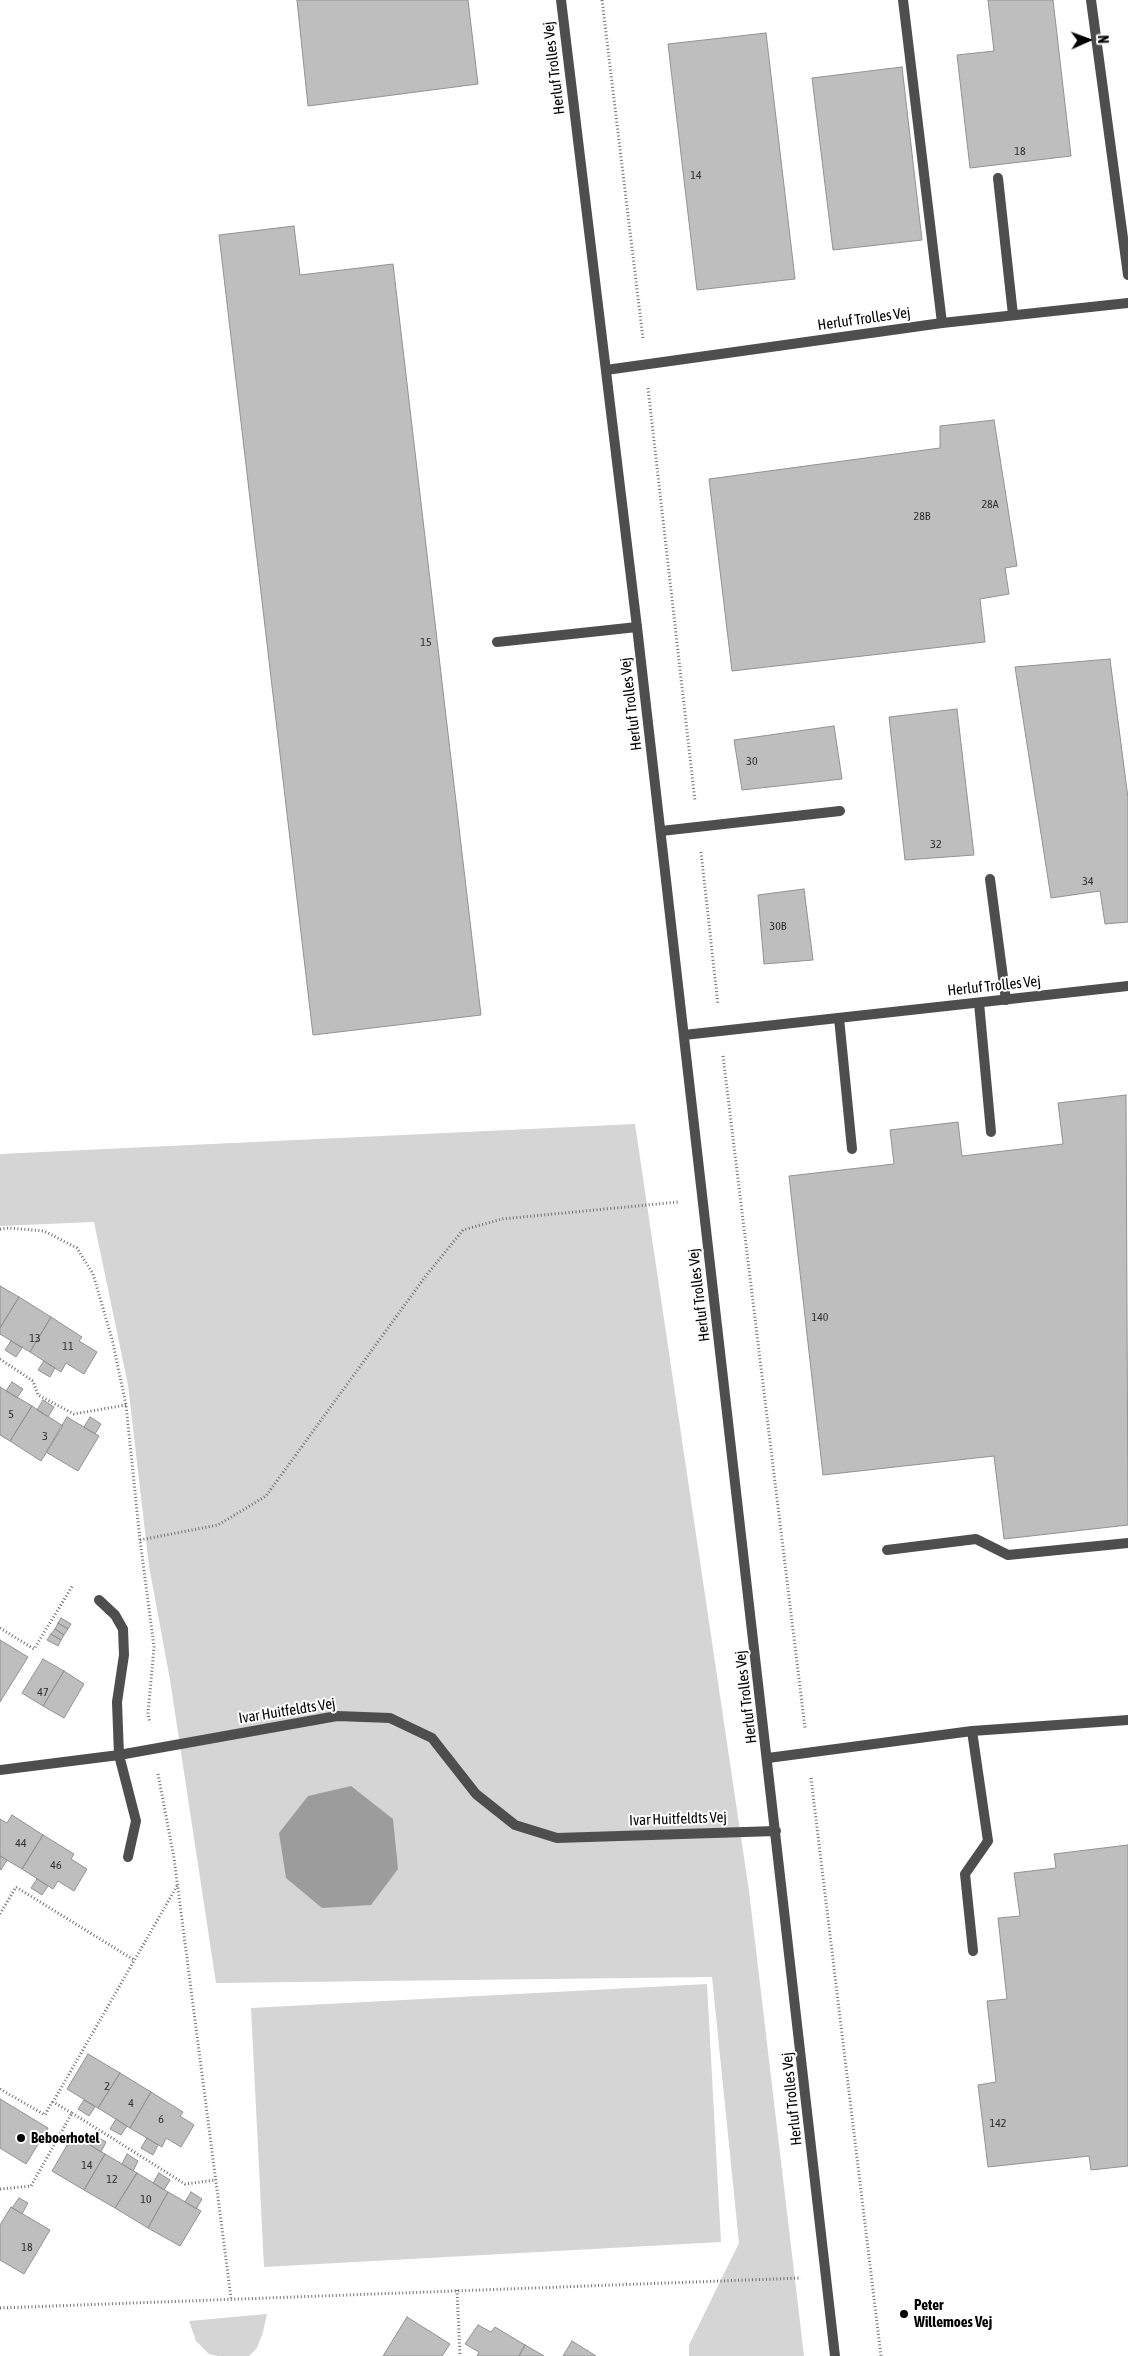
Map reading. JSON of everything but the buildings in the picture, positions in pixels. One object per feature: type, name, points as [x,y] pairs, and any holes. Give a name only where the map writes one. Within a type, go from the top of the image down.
[{"type":"street","name":"Herluf Trolles Vej","points":[[561,0],[661,831],[835,2356]]},
{"type":"street","points":[[903,0],[942,323]]},
{"type":"street","points":[[1091,0],[1128,275]]},
{"type":"street","points":[[998,178],[1013,316]]},
{"type":"street","name":"Herluf Trolles Vej","points":[[606,370],[942,323],[1128,303]]},
{"type":"street","points":[[497,642],[637,627]]},
{"type":"street","points":[[661,831],[840,810]]},
{"type":"street","points":[[990,879],[1006,1000]]},
{"type":"street","name":"Herluf Trolles Vej","points":[[684,1035],[1128,986]]},
{"type":"street","points":[[980,1003],[991,1132]]},
{"type":"street","points":[[840,1018],[852,1149]]},
{"type":"street","points":[[887,1550],[976,1539],[1008,1555],[1128,1543]]},
{"type":"street","points":[[99,1600],[115,1615],[123,1629],[124,1655],[117,1702],[119,1755],[136,1821],[128,1857]]},
{"type":"street","name":"Ivar Huitfeldts Vej","points":[[0,1770],[119,1755],[337,1716],[390,1718],[432,1738],[476,1794],[515,1825],[556,1838],[776,1831]]},
{"type":"street","points":[[768,1758],[972,1732],[1128,1720]]},
{"type":"street","points":[[972,1732],[988,1841],[965,1874],[973,1952]]},
{"type":"path","points":[[602,0],[646,365],[720,1032],[881,2356]]},
{"type":"path","points":[[140,1540],[218,1525],[266,1496],[425,1278],[464,1230],[502,1219],[703,1199]]},
{"type":"path","points":[[0,1360],[33,1381],[38,1395],[74,1414],[126,1405]]},
{"type":"path","points":[[0,1628],[34,1649],[73,1585]]},
{"type":"path","points":[[0,2088],[45,2115],[177,1886]]},
{"type":"path","points":[[0,1914],[16,1887],[134,1960]]},
{"type":"path","points":[[53,2102],[72,2112],[185,2184],[216,2180]]},
{"type":"path","points":[[0,2189],[31,2186],[72,2112]]},
{"type":"path","points":[[0,2308],[826,2277]]},
{"type":"path","points":[[457,2290],[460,2356]]},
{"type":"shaded area","points":[[635,1124],[749,1891],[804,2356],[689,2356],[689,2345],[739,2243],[712,1977],[216,1983],[170,1680],[149,1566],[128,1385],[94,1222],[0,1226],[0,1154]]},
{"type":"shaded area","points":[[351,1786],[393,1819],[398,1869],[371,1905],[322,1908],[286,1878],[279,1833],[308,1796]]},
{"type":"shaded area","points":[[707,1984],[721,2242],[264,2267],[251,2008]]},
{"type":"shaded area","points":[[267,2314],[257,2348],[249,2356],[218,2356],[209,2354],[196,2341],[189,2321]]},
{"type":"place","name":"Beboerhotel","points":[[21,2138]]},
{"type":"place","name":"Peter Willemoes Vej","points":[[904,2314]]}]
